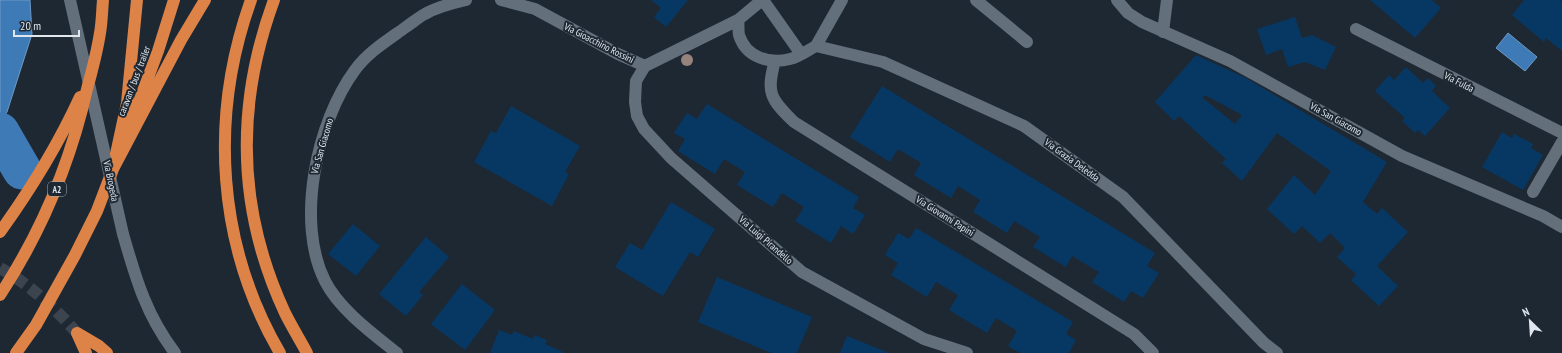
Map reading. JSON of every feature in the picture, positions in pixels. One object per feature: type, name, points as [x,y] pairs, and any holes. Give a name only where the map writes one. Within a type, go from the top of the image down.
[{"type":"highway","name":"A2","points":[[1,294],[34,237],[54,197],[78,128],[100,33],[103,0]]},
{"type":"highway","points":[[16,353],[36,326],[75,255],[97,211],[113,168],[127,103],[132,35],[137,0]]},
{"type":"highway","name":"caravan / bus / trailer","points":[[113,168],[151,84],[158,51],[174,0]]},
{"type":"highway","points":[[151,84],[182,40],[205,0]]},
{"type":"highway","points":[[251,0],[236,51],[226,107],[225,160],[227,189],[234,238],[241,261],[259,311],[280,353]]},
{"type":"highway","points":[[274,0],[263,31],[249,98],[246,124],[249,193],[259,240],[269,274],[285,314],[307,353]]},
{"type":"highway","points":[[0,232],[23,201],[44,165],[69,121],[91,75]]},
{"type":"highway","points":[[86,353],[77,333],[99,346],[107,353]]},
{"type":"street","name":"Via Brogeda","points":[[70,0],[123,234],[133,269],[146,306],[163,336],[175,353]]},
{"type":"street","name":"Via San Giacomo","points":[[397,353],[359,322],[333,294],[325,281],[314,249],[310,216],[314,170],[325,130],[340,93],[355,69],[377,47],[426,13],[466,0]]},
{"type":"street","name":"Via Gioacchino Rossini","points":[[501,0],[535,9],[618,54],[645,66],[738,20],[762,0]]},
{"type":"street","points":[[762,0],[801,54]]},
{"type":"street","points":[[738,20],[739,35],[746,48],[753,56],[775,61],[792,59],[816,46],[842,0]]},
{"type":"street","points":[[976,0],[1027,42]]},
{"type":"street","name":"Via San Giacomo","points":[[1116,0],[1128,13],[1142,22],[1230,61],[1402,156],[1543,216],[1562,227]]},
{"type":"street","points":[[1164,32],[1167,0]]},
{"type":"street","name":"Via Fulda","points":[[1356,29],[1562,133]]},
{"type":"street","name":"Via Grazia Deledda","points":[[816,46],[883,62],[1024,126],[1123,197],[1264,343],[1277,353]]},
{"type":"street","name":"Via Giovanni Papini","points":[[775,61],[769,88],[774,100],[781,110],[794,122],[1134,334],[1153,353]]},
{"type":"street","name":"Via Luigi Pirandello","points":[[645,66],[636,81],[635,102],[637,116],[644,129],[671,158],[802,272],[924,339],[967,353]]},
{"type":"street","points":[[1533,192],[1562,142]]},
{"type":"water","points":[[0,0],[30,0],[32,34],[7,112],[0,122]]},
{"type":"water","points":[[1508,33],[1537,57],[1525,71],[1496,48]]},
{"type":"building","points":[[651,0],[688,0],[666,27],[654,17],[661,8]]},
{"type":"building","points":[[1370,0],[1432,0],[1441,8],[1415,38]]},
{"type":"building","points":[[1524,0],[1560,0],[1562,2],[1562,51],[1546,38],[1544,42],[1512,15]]},
{"type":"building","points":[[1295,17],[1302,38],[1312,35],[1336,47],[1325,70],[1305,62],[1288,67],[1282,49],[1266,55],[1257,29]]},
{"type":"building","points":[[1196,55],[1246,78],[1387,162],[1363,202],[1377,214],[1382,208],[1408,232],[1377,266],[1398,286],[1379,306],[1351,280],[1356,274],[1337,257],[1345,248],[1330,233],[1320,243],[1302,226],[1294,234],[1267,209],[1294,175],[1315,195],[1331,171],[1277,133],[1242,181],[1222,163],[1226,159],[1179,116],[1174,121],[1155,102]],"holes":[[[1205,95],[1242,115],[1235,124],[1203,98]]]},
{"type":"building","points":[[1406,67],[1423,83],[1428,78],[1436,86],[1432,91],[1450,108],[1425,136],[1418,130],[1415,133],[1402,121],[1405,118],[1375,91],[1389,75],[1394,80]]},
{"type":"building","points":[[882,86],[1155,253],[1147,266],[1159,273],[1143,298],[1131,291],[1124,302],[1092,282],[1099,272],[1072,256],[1066,267],[1033,247],[1040,237],[1014,221],[1007,233],[973,212],[980,200],[958,186],[951,198],[914,175],[921,163],[898,149],[890,162],[850,137]]},
{"type":"building","points":[[707,104],[859,197],[853,208],[865,215],[853,234],[841,226],[831,243],[795,221],[804,207],[782,193],[773,207],[737,185],[745,172],[724,159],[715,174],[678,151],[685,139],[674,133],[687,113],[697,119]]},
{"type":"building","points":[[511,106],[580,146],[565,172],[569,174],[552,206],[474,162],[491,131],[496,133]]},
{"type":"building","points":[[1502,132],[1512,138],[1514,134],[1533,144],[1531,148],[1543,155],[1523,190],[1482,167]]},
{"type":"building","points":[[671,202],[715,229],[698,257],[690,252],[663,296],[615,267],[630,243],[642,250]]},
{"type":"building","points":[[353,224],[380,246],[356,276],[328,254]]},
{"type":"building","points":[[916,228],[1073,322],[1066,334],[1076,340],[1069,353],[1020,353],[1008,346],[1017,331],[996,318],[987,333],[949,310],[958,295],[936,282],[927,297],[891,275],[898,263],[885,255],[898,233],[909,239]]},
{"type":"building","points":[[426,237],[449,257],[419,292],[423,295],[406,316],[379,294]]},
{"type":"building","points":[[717,277],[812,317],[797,353],[771,353],[698,322]]},
{"type":"building","points":[[462,284],[495,310],[465,350],[431,324]]},
{"type":"building","points":[[499,330],[512,335],[514,331],[533,339],[534,335],[547,340],[545,344],[563,353],[490,353]]},
{"type":"building","points":[[847,336],[889,353],[840,353]]},
{"type":"waterway","points":[[0,132],[22,170]]},
{"type":"tunnel","points":[[0,268],[21,281],[41,297],[77,333]]}]
